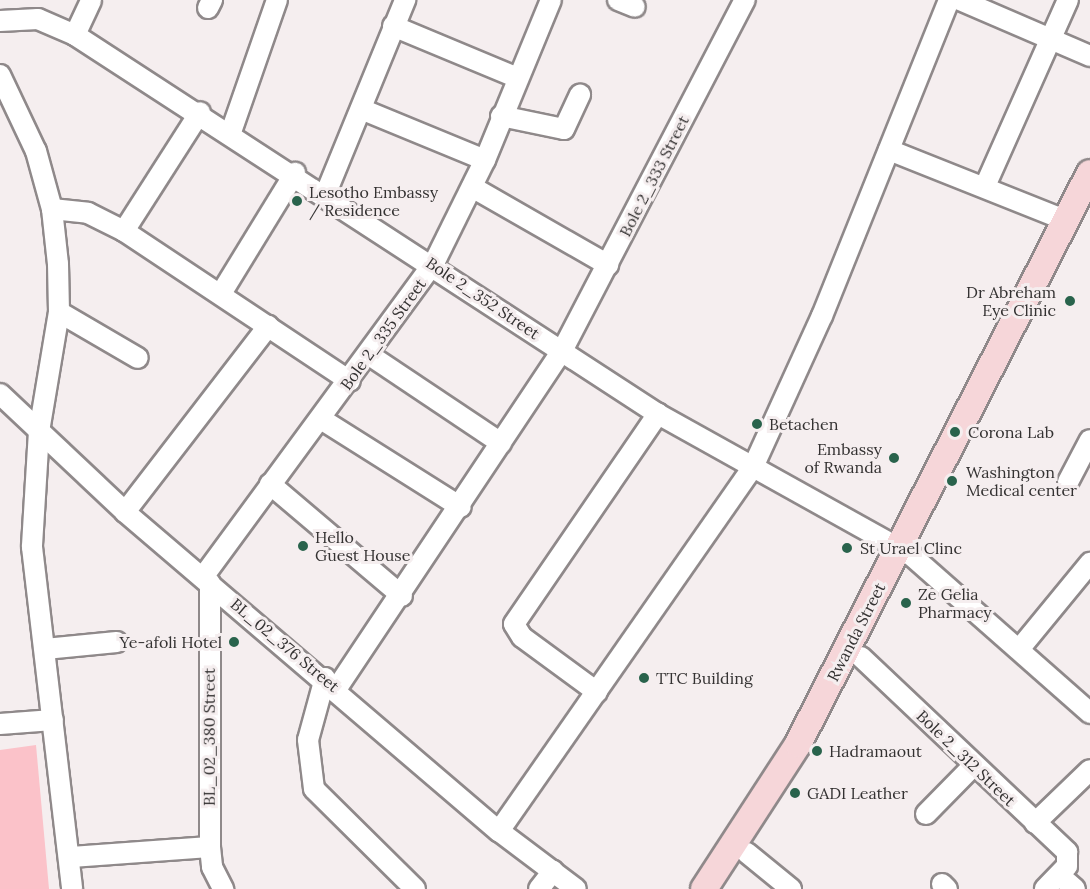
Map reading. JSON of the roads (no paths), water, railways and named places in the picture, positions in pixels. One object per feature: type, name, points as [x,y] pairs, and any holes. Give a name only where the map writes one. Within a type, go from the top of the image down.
[{"type":"main road","name":"Rwanda Street","points":[[719,889],[747,854],[861,657],[905,551],[1090,173]]},
{"type":"main road","name":"Rwanda Street","points":[[704,889],[793,753],[1090,208]]},
{"type":"street","points":[[75,35],[91,0]]},
{"type":"street","points":[[231,132],[277,0]]},
{"type":"street","points":[[326,194],[405,0]]},
{"type":"street","name":"Bole 2_335 Street","points":[[206,580],[270,484],[350,381],[434,263],[485,160],[501,116],[551,0]]},
{"type":"street","name":"Bole 2_333 Street","points":[[415,889],[314,789],[308,740],[331,683],[402,596],[562,351],[745,0]]},
{"type":"street","points":[[499,831],[754,465],[889,150],[949,0]]},
{"type":"street","points":[[960,0],[1090,56]]},
{"type":"street","points":[[986,184],[1068,0]]},
{"type":"street","name":"Bole 2_352 Street","points":[[0,21],[38,19],[75,35],[200,112],[434,263],[658,414],[754,465],[905,551],[1021,647],[1090,713]]},
{"type":"street","points":[[393,26],[518,78]]},
{"type":"street","points":[[0,75],[36,150],[52,209],[58,312],[39,431],[32,547],[71,857],[72,889]]},
{"type":"street","points":[[501,116],[564,129],[580,95]]},
{"type":"street","points":[[361,109],[485,160]]},
{"type":"street","points":[[124,231],[200,112]]},
{"type":"street","points":[[889,150],[986,184],[1067,221]]},
{"type":"street","points":[[222,292],[294,173]]},
{"type":"street","points":[[472,188],[608,265]]},
{"type":"street","points":[[52,209],[88,213],[124,231],[222,292],[350,381]]},
{"type":"street","points":[[58,312],[138,358]]},
{"type":"street","points":[[124,512],[268,326]]},
{"type":"street","points":[[368,354],[501,443]]},
{"type":"street","name":"BL_02_376 Street","points":[[0,394],[124,512],[331,683],[499,831],[576,889]]},
{"type":"street","points":[[597,692],[522,637],[514,624],[658,414]]},
{"type":"street","points":[[321,419],[461,507]]},
{"type":"street","points":[[1068,482],[1090,440]]},
{"type":"street","points":[[270,484],[402,596]]},
{"type":"street","points":[[1021,647],[1090,563]]},
{"type":"street","name":"BL_02_380 Street","points":[[206,580],[210,847],[212,867],[223,889]]},
{"type":"street","points":[[45,649],[117,642]]},
{"type":"street","name":"Bole 2_312 Street","points":[[861,657],[1035,823],[1065,867],[1075,889]]},
{"type":"street","points":[[0,724],[53,720]]},
{"type":"street","points":[[926,814],[973,766]]},
{"type":"street","points":[[1035,823],[1090,770]]},
{"type":"street","points":[[71,857],[210,847]]},
{"type":"street","points":[[747,854],[791,889]]},
{"type":"street","points":[[1045,889],[1065,867]]},
{"type":"street","points":[[540,889],[553,871]]},
{"type":"place","name":"Lesotho Embassy / Residence","points":[[297,201]]},
{"type":"place","name":"Dr Abreham Eye Clinic","points":[[1070,301]]},
{"type":"place","name":"Betachen","points":[[757,424]]},
{"type":"place","name":"Corona Lab","points":[[955,432]]},
{"type":"place","name":"Embassy of Rwanda","points":[[894,458]]},
{"type":"place","name":"Washington Medical center","points":[[952,481]]},
{"type":"place","name":"Hello Guest House","points":[[303,546]]},
{"type":"place","name":"St Urael Clinc","points":[[847,548]]},
{"type":"place","name":"Ze Gelia Pharmacy","points":[[906,603]]},
{"type":"place","name":"Ye-afoli Hotel","points":[[234,642]]},
{"type":"place","name":"TTC Building","points":[[644,678]]},
{"type":"place","name":"Hadramaout","points":[[817,751]]},
{"type":"place","name":"GADI Leather","points":[[795,793]]}]
